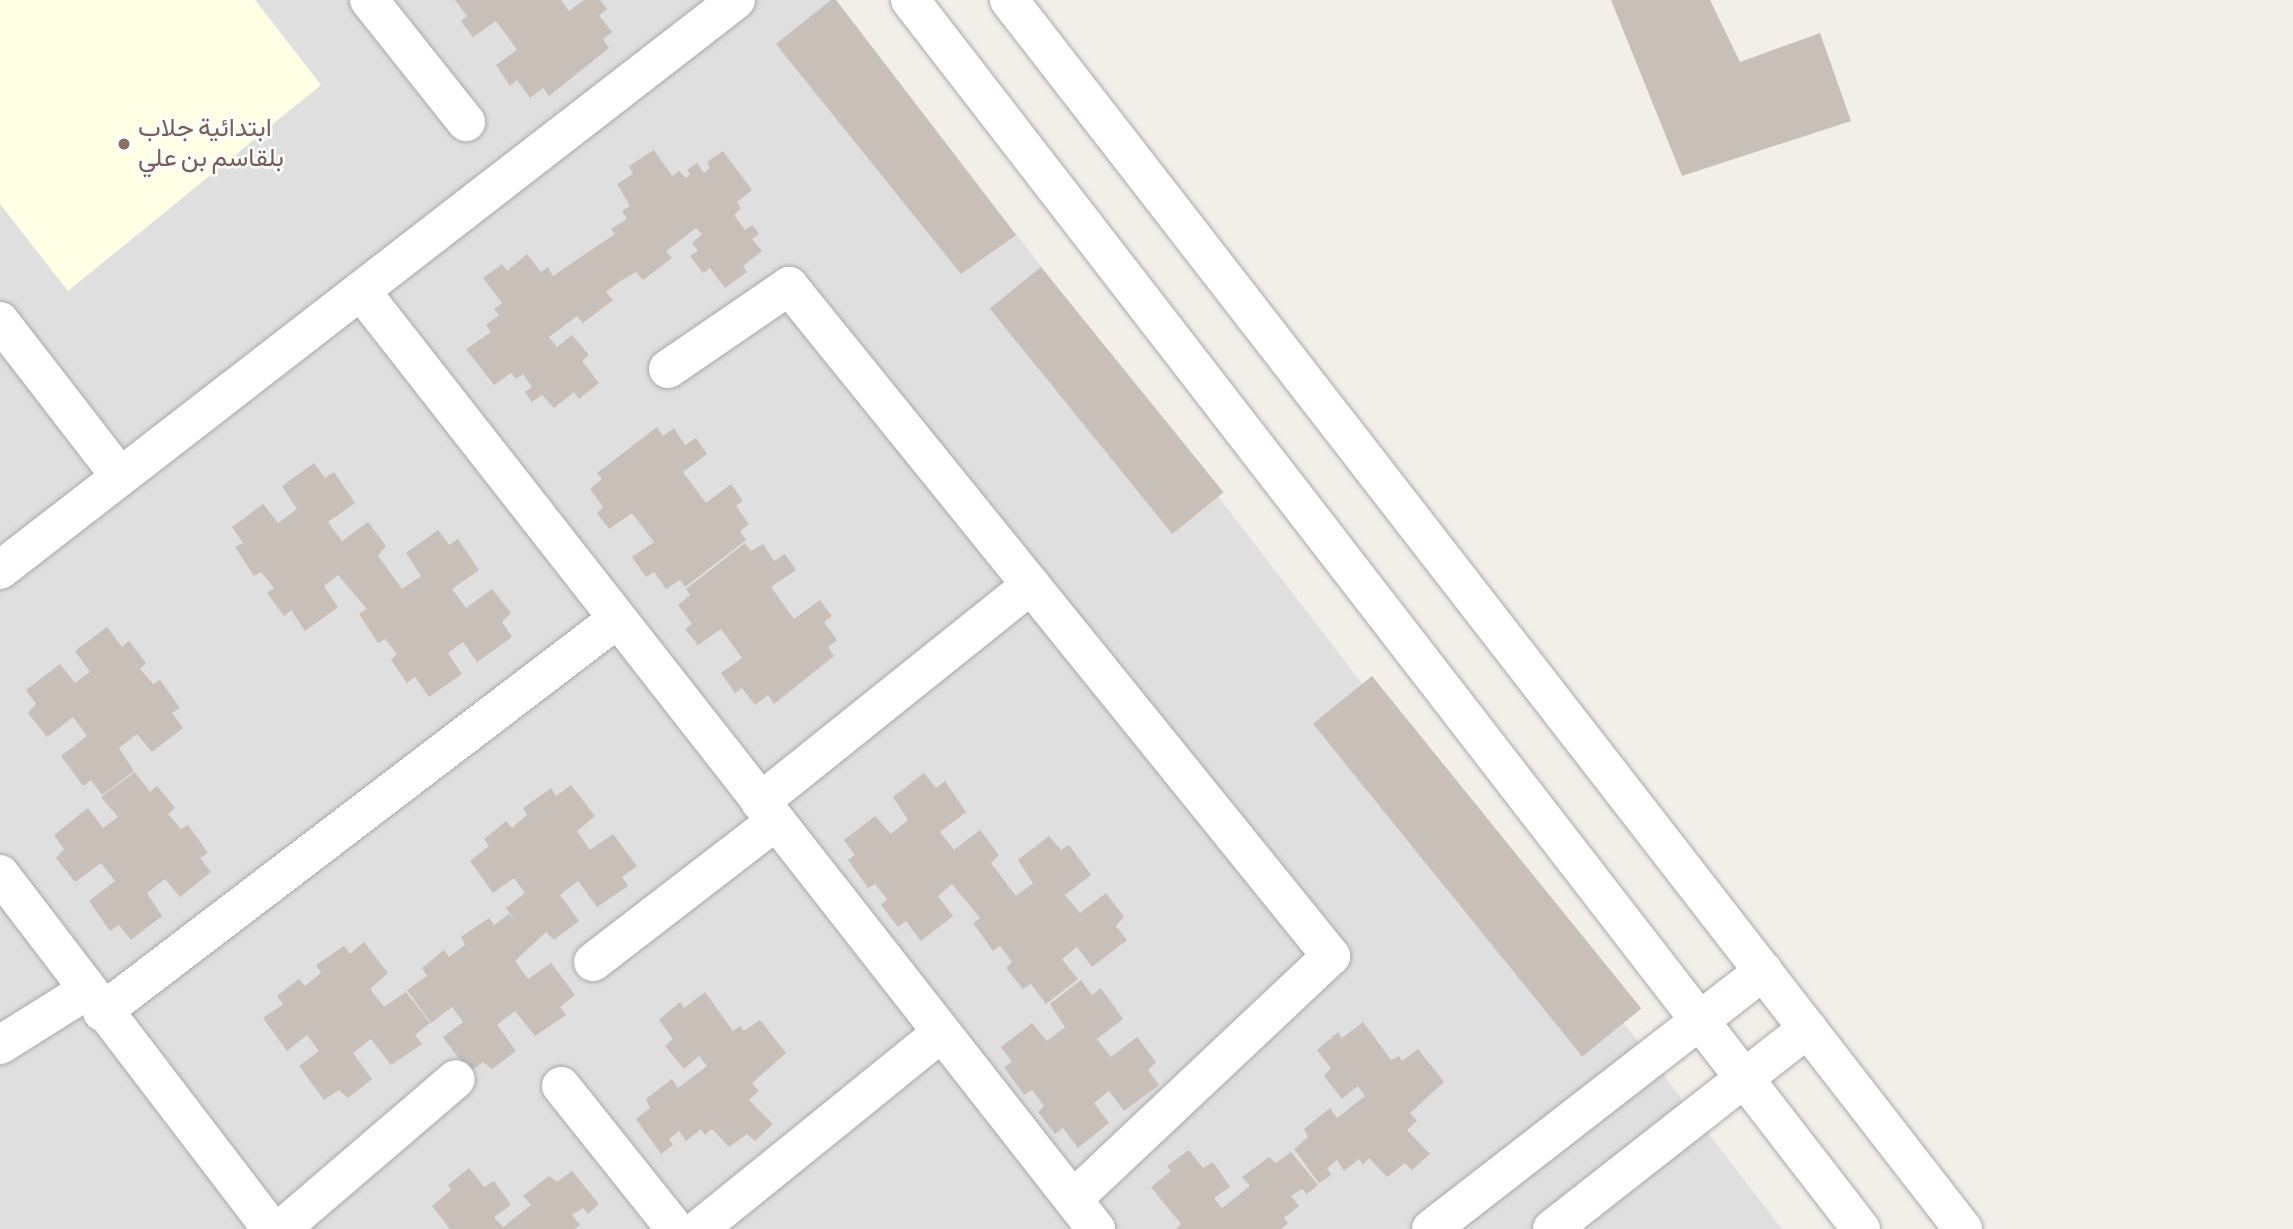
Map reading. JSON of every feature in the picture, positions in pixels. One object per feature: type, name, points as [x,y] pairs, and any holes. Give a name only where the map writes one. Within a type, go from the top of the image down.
[{"type":"street","points":[[369,0],[466,122]]},
{"type":"street","points":[[0,570],[736,0]]},
{"type":"street","points":[[910,0],[1742,1079],[1861,1229]]},
{"type":"street","points":[[1009,0],[1963,1229]]},
{"type":"street","points":[[668,369],[789,286],[1331,956],[1073,1199]]},
{"type":"street","points":[[361,291],[616,620],[1096,1229]]},
{"type":"street","points":[[0,321],[121,477]]},
{"type":"street","points":[[593,962],[1031,585]]},
{"type":"street","points":[[0,1045],[94,1001],[616,620]]},
{"type":"street","points":[[0,874],[94,1001],[271,1229]]},
{"type":"street","points":[[1431,1229],[1764,971]]},
{"type":"street","points":[[1552,1229],[1808,1028]]},
{"type":"street","points":[[699,1229],[942,1033]]},
{"type":"street","points":[[281,1229],[456,1079]]},
{"type":"street","points":[[561,1086],[676,1229]]},
{"type":"shaded area","points":[[0,0],[836,0],[1782,1229],[0,1229]]},
{"type":"shaded area","name":"ابتدائية جلاب بلقاسم بن علي","points":[[0,0],[255,0],[321,85],[68,291],[0,204]]},
{"type":"building","points":[[455,0],[561,0],[569,11],[584,0],[600,0],[607,9],[599,15],[612,32],[603,39],[609,48],[549,96],[543,88],[530,98],[517,80],[510,86],[496,65],[517,50],[496,21],[473,37],[461,21],[467,16]]},
{"type":"building","points":[[831,0],[836,0],[1016,235],[961,274],[776,44]]},
{"type":"building","points":[[1611,0],[1710,0],[1740,62],[1820,33],[1851,121],[1682,176]]},
{"type":"building","points":[[654,150],[672,176],[679,171],[686,178],[690,174],[687,170],[697,163],[704,173],[710,168],[707,162],[723,151],[752,190],[737,202],[741,208],[734,215],[745,230],[753,225],[759,234],[752,239],[762,251],[743,266],[747,272],[725,288],[710,268],[703,273],[690,256],[698,251],[692,243],[702,234],[696,228],[666,251],[672,258],[643,280],[636,272],[619,282],[606,292],[613,300],[583,323],[577,316],[549,337],[557,347],[572,335],[589,355],[582,361],[599,383],[579,399],[574,392],[554,408],[542,395],[532,402],[525,392],[532,387],[523,374],[516,379],[511,373],[494,385],[466,349],[491,332],[486,325],[499,315],[494,309],[502,303],[483,278],[502,264],[507,271],[527,254],[541,272],[548,267],[553,276],[615,234],[611,229],[627,219],[622,211],[630,206],[617,184],[633,174],[629,166]]},
{"type":"building","points":[[1041,267],[1224,492],[1172,534],[990,309]]},
{"type":"building","points":[[657,427],[663,436],[674,428],[685,445],[696,438],[707,454],[683,472],[706,503],[731,484],[743,501],[736,506],[749,524],[740,531],[746,540],[685,587],[680,580],[666,589],[654,572],[646,577],[632,557],[654,542],[632,513],[609,529],[597,513],[603,507],[590,489],[602,479],[597,473]]},
{"type":"building","points":[[314,463],[325,478],[334,472],[355,503],[328,522],[342,541],[368,522],[386,546],[378,556],[402,589],[421,576],[406,553],[438,530],[449,545],[458,539],[479,570],[452,589],[466,608],[492,589],[511,613],[502,622],[512,637],[477,662],[463,642],[448,653],[462,674],[429,697],[415,677],[407,683],[391,660],[397,654],[385,639],[378,643],[359,614],[367,609],[338,575],[324,586],[338,607],[305,631],[291,610],[284,616],[267,593],[274,588],[261,572],[254,576],[235,547],[243,543],[232,527],[263,504],[278,523],[297,509],[282,486]]},
{"type":"building","points":[[745,543],[751,551],[763,544],[774,561],[785,554],[796,570],[771,587],[794,619],[820,600],[832,616],[824,622],[837,640],[828,647],[834,656],[774,704],[768,695],[755,705],[742,688],[735,693],[721,673],[742,658],[721,629],[698,645],[685,629],[692,624],[678,605],[690,595],[686,589]]},
{"type":"building","points":[[107,627],[122,647],[129,641],[146,663],[140,669],[153,684],[160,680],[180,708],[172,713],[183,728],[152,752],[137,734],[119,748],[134,771],[102,795],[91,780],[83,786],[61,756],[87,736],[73,717],[47,737],[28,713],[36,704],[26,690],[60,664],[75,683],[90,672],[75,651]]},
{"type":"building","points":[[1372,676],[1641,1009],[1582,1056],[1313,724]]},
{"type":"building","points":[[135,772],[150,792],[157,786],[175,808],[168,814],[181,829],[188,825],[208,853],[200,858],[211,872],[180,897],[165,879],[147,893],[162,916],[131,940],[119,925],[110,931],[89,901],[115,881],[101,863],[75,882],[56,858],[64,849],[54,835],[88,808],[103,828],[118,817],[101,797]]},
{"type":"building","points":[[924,773],[936,788],[945,781],[966,812],[940,832],[954,850],[980,830],[999,855],[991,863],[1016,896],[1033,883],[1018,860],[1049,836],[1061,850],[1069,845],[1091,875],[1065,895],[1080,913],[1106,893],[1124,917],[1116,926],[1127,940],[1092,967],[1077,947],[1062,959],[1078,979],[1046,1004],[1031,984],[1023,989],[1006,968],[1012,962],[1000,946],[993,951],[973,923],[980,918],[952,884],[938,896],[953,916],[921,941],[906,921],[898,927],[881,905],[887,899],[875,884],[868,888],[848,860],[855,855],[844,840],[875,816],[891,834],[908,820],[893,797]]},
{"type":"building","points":[[571,785],[595,816],[577,831],[590,850],[613,834],[637,866],[622,877],[628,886],[597,907],[578,881],[560,895],[579,921],[554,940],[546,932],[515,961],[528,979],[551,963],[575,995],[560,1007],[566,1015],[535,1036],[515,1011],[497,1025],[516,1051],[492,1069],[483,1062],[469,1072],[443,1037],[463,1022],[452,1007],[431,1023],[407,990],[427,976],[422,968],[444,950],[449,957],[465,945],[461,937],[489,918],[494,925],[509,914],[516,922],[506,908],[525,893],[514,878],[493,893],[470,861],[489,846],[484,839],[506,821],[512,828],[527,815],[523,808],[551,788],[556,796]]},
{"type":"building","points":[[364,942],[388,973],[370,989],[384,1007],[406,992],[430,1023],[415,1035],[422,1044],[391,1065],[371,1039],[353,1053],[372,1079],[348,1098],[339,1090],[324,1100],[299,1066],[319,1051],[307,1035],[287,1051],[263,1018],[283,1004],[277,996],[299,979],[305,986],[321,973],[316,965],[344,946],[350,954]]},
{"type":"building","points":[[1081,980],[1092,995],[1101,988],[1123,1019],[1097,1039],[1111,1057],[1137,1037],[1156,1062],[1148,1070],[1159,1085],[1124,1111],[1109,1091],[1094,1103],[1109,1123],[1078,1148],[1063,1128],[1055,1134],[1038,1112],[1044,1106],[1032,1090],[1024,1095],[1004,1067],[1012,1062],[1001,1047],[1032,1023],[1047,1041],[1065,1027],[1050,1004]]},
{"type":"building","points":[[705,992],[733,1031],[740,1026],[744,1031],[760,1020],[786,1053],[752,1083],[759,1091],[749,1100],[773,1124],[755,1141],[747,1134],[729,1147],[712,1129],[705,1135],[701,1129],[686,1141],[679,1131],[669,1139],[673,1145],[661,1154],[636,1119],[650,1108],[646,1099],[672,1079],[678,1088],[707,1066],[699,1056],[684,1069],[665,1046],[673,1039],[659,1020],[680,1002],[684,1008]]},
{"type":"building","points":[[1363,1022],[1391,1060],[1399,1056],[1402,1061],[1418,1049],[1444,1082],[1410,1113],[1417,1121],[1407,1130],[1430,1154],[1412,1170],[1405,1163],[1387,1177],[1369,1158],[1363,1165],[1359,1159],[1344,1171],[1337,1160],[1327,1168],[1331,1175],[1319,1183],[1294,1149],[1308,1137],[1304,1129],[1330,1108],[1337,1118],[1365,1096],[1358,1086],[1342,1099],[1324,1076],[1331,1068],[1317,1050],[1338,1032],[1342,1038]]},
{"type":"building","points":[[1189,1150],[1203,1168],[1213,1162],[1230,1187],[1214,1198],[1222,1208],[1250,1186],[1242,1177],[1269,1157],[1276,1163],[1291,1152],[1318,1185],[1307,1194],[1302,1189],[1291,1196],[1299,1206],[1284,1218],[1288,1223],[1281,1229],[1176,1229],[1181,1224],[1151,1187],[1171,1171],[1167,1166]]},
{"type":"building","points":[[469,1168],[484,1187],[494,1181],[511,1205],[494,1217],[503,1227],[531,1205],[523,1196],[549,1176],[557,1182],[572,1171],[599,1204],[588,1214],[583,1208],[572,1215],[580,1225],[575,1229],[450,1229],[432,1206],[451,1190],[448,1185]]},
{"type":"place","name":"ابتدائية جلاب بلقاسم بن علي","points":[[124,144]]}]
